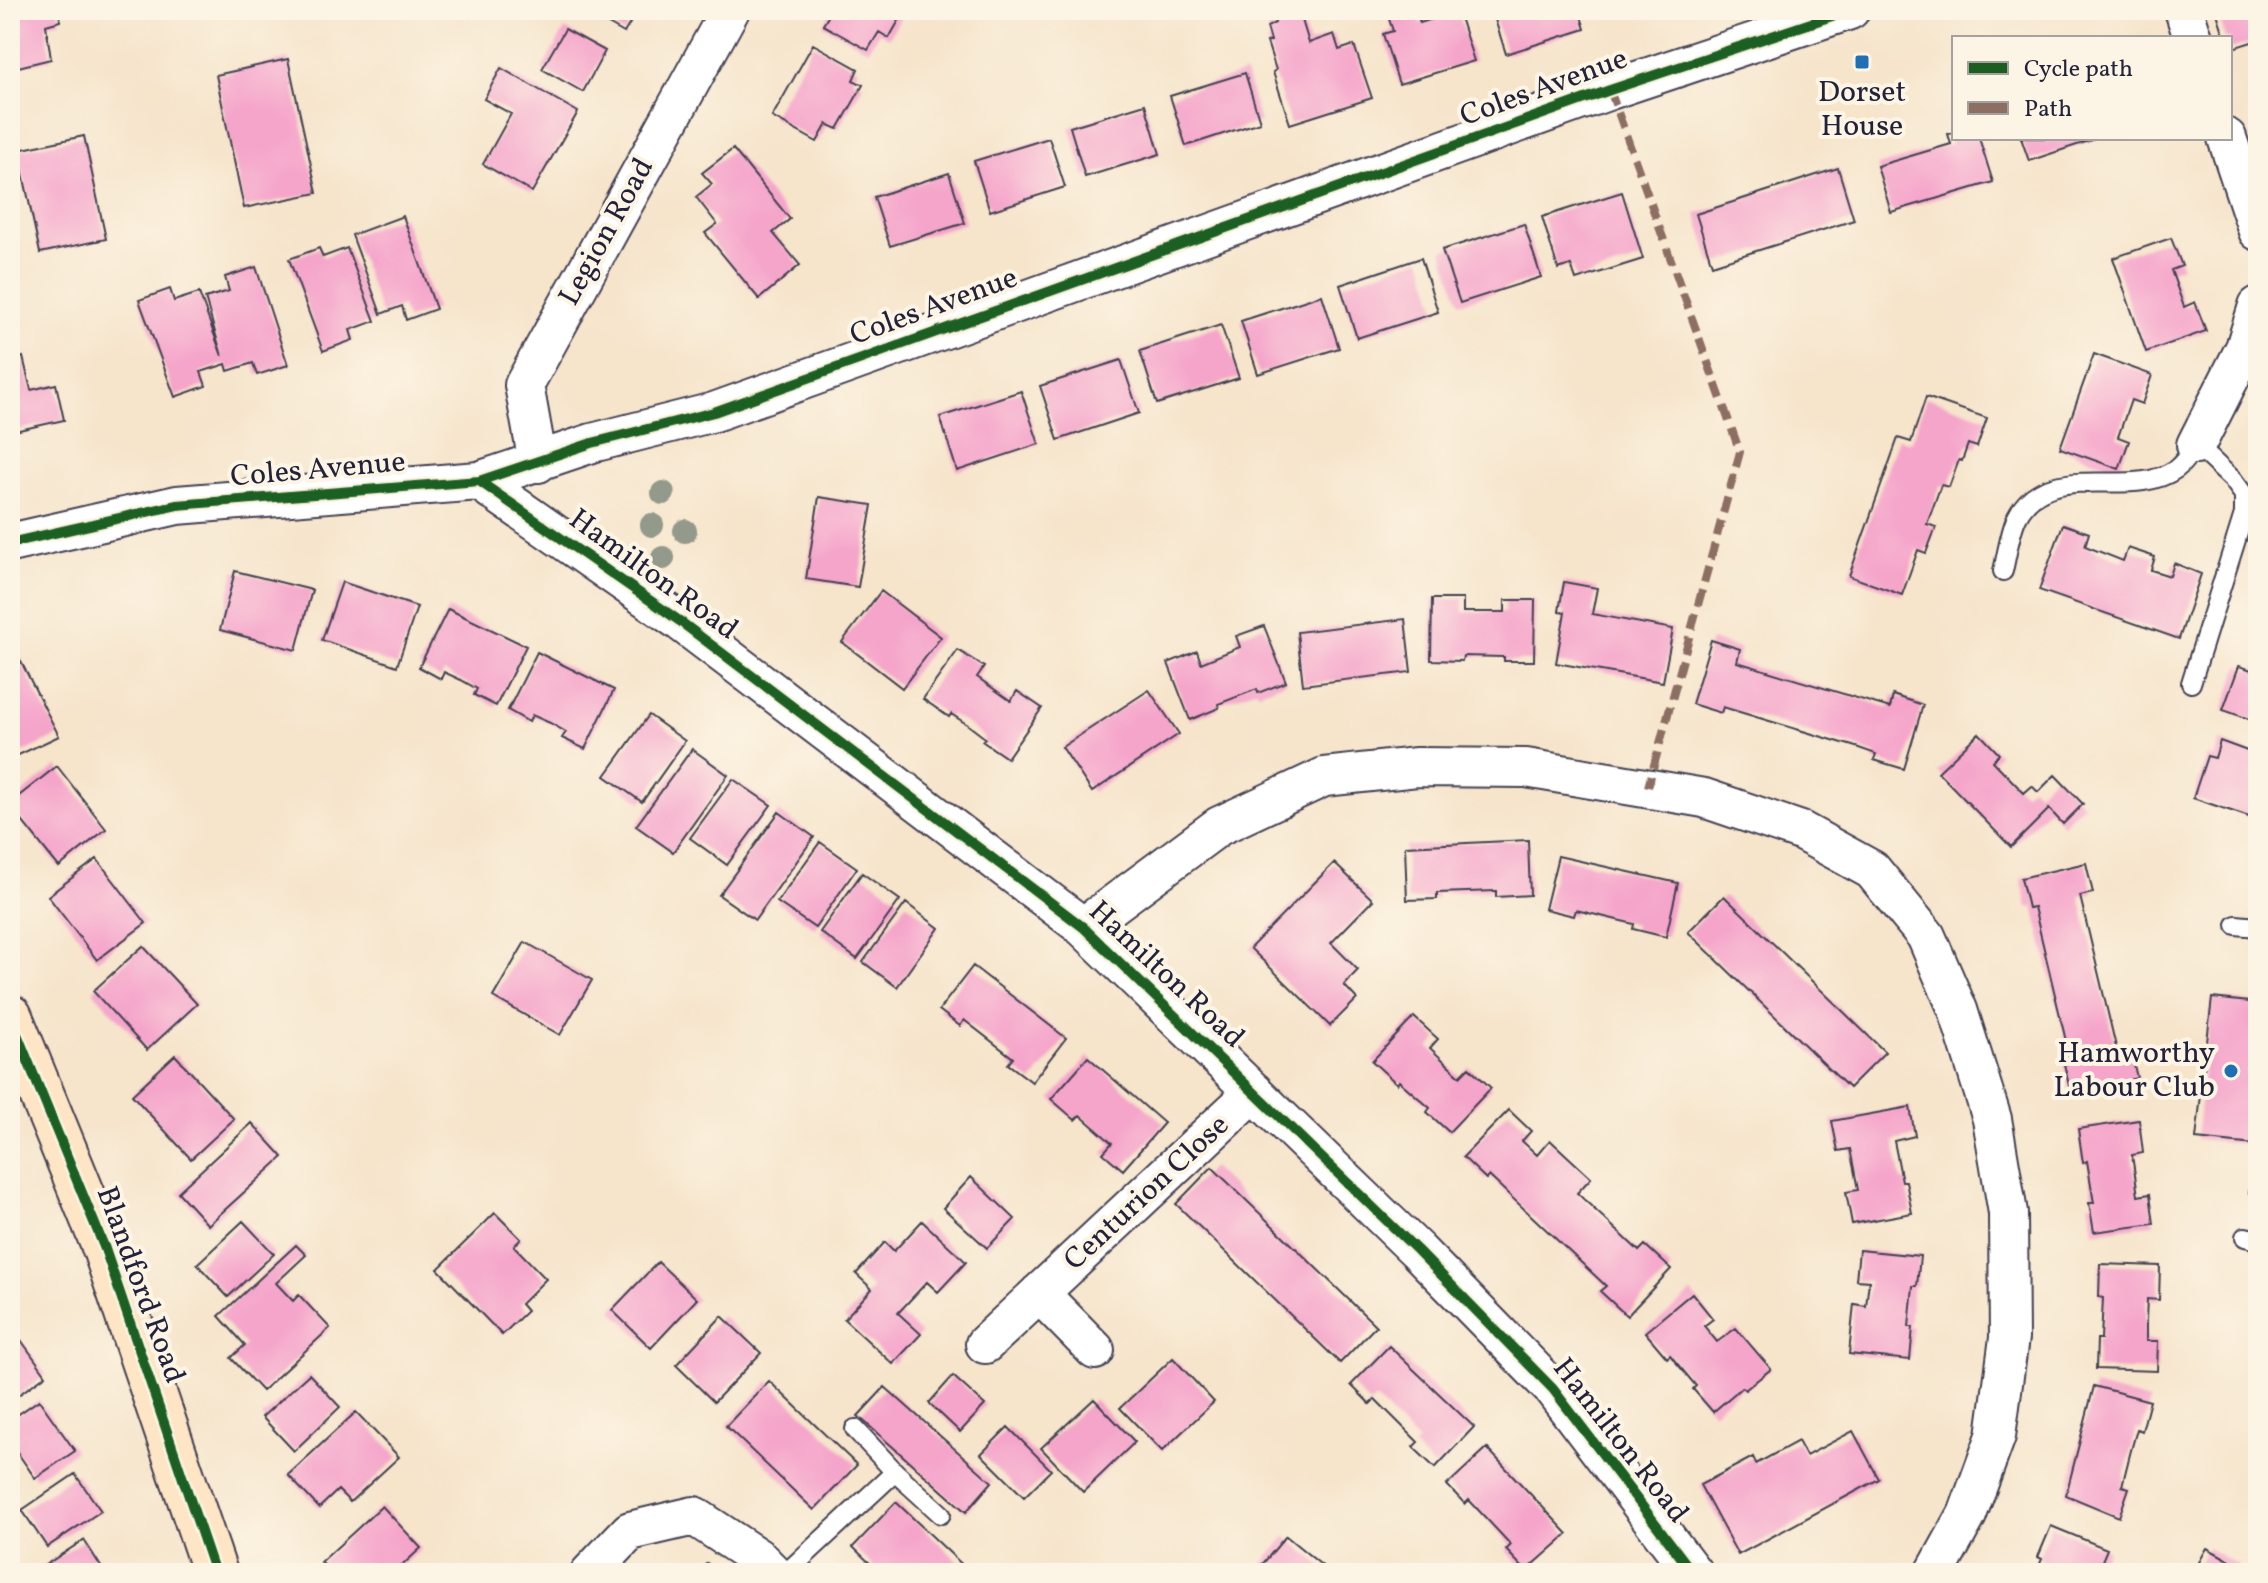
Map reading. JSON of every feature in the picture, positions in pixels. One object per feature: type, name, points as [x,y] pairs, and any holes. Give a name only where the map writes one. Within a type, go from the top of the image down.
[{"type":"main road","name":"Blandford Road","points":[[10,1017],[105,1249],[215,1573]]},
{"type":"street","name":"Legion Road","points":[[538,463],[524,385],[730,10]]},
{"type":"street","name":"Coles Avenue","points":[[10,543],[177,505],[479,481],[592,443],[714,412],[1595,95],[1850,10]]},
{"type":"street","points":[[2184,10],[2192,36]]},
{"type":"street","points":[[2228,140],[2258,231]]},
{"type":"street","points":[[2196,445],[2245,348],[2258,306]]},
{"type":"street","name":"Hamilton Road","points":[[479,481],[681,622],[1083,927],[1417,1250],[1553,1389],[1682,1569]]},
{"type":"street","points":[[1083,927],[1219,826],[1324,777],[1417,767],[1526,768],[1704,798],[1801,831],[1872,870],[1926,936],[1958,1010],[1992,1119],[2008,1213],[2009,1338],[1996,1436],[1967,1515],[1935,1573]]},
{"type":"street","name":"Centurion Close","points":[[985,1344],[1254,1092]]},
{"type":"street","name":"Centurion Close","points":[[1039,1293],[1095,1350]]},
{"type":"street","points":[[590,1573],[630,1531],[694,1516],[758,1558],[773,1573]]},
{"type":"lane","points":[[2003,571],[2017,517],[2033,494],[2053,485],[2126,482],[2163,476],[2178,468],[2196,445],[2233,480],[2244,495],[2244,514],[2191,683]]},
{"type":"lane","points":[[2236,925],[2258,927]]},
{"type":"lane","points":[[855,1429],[895,1472],[941,1514]]},
{"type":"lane","points":[[786,1573],[895,1472]]},
{"type":"building","points":[[10,10],[59,10],[60,21],[46,25],[51,59],[10,69]]},
{"type":"building","points":[[584,10],[638,10],[624,33]]},
{"type":"building","points":[[832,10],[905,10],[889,38],[879,32],[868,50],[823,25]]},
{"type":"building","points":[[1271,10],[1299,10],[1309,43],[1334,34],[1339,50],[1354,45],[1372,98],[1290,124],[1267,42],[1271,41],[1267,27],[1275,23]]},
{"type":"building","points":[[1386,10],[1416,10],[1420,23],[1458,11],[1474,61],[1399,84],[1383,34],[1393,31]]},
{"type":"building","points":[[1492,10],[1579,10],[1585,29],[1506,54]]},
{"type":"building","points":[[2216,10],[2258,10],[2258,40],[2232,48],[2232,36],[2224,36]]},
{"type":"building","points":[[565,29],[605,51],[583,92],[542,69]]},
{"type":"building","points":[[813,44],[858,69],[853,80],[863,85],[838,129],[827,124],[817,142],[772,117]]},
{"type":"building","points":[[288,59],[317,193],[244,208],[216,75]]},
{"type":"building","points":[[501,68],[578,112],[532,192],[483,164],[511,114],[484,99]]},
{"type":"building","points":[[1245,73],[1260,122],[1186,146],[1170,96]]},
{"type":"building","points":[[1145,104],[1160,154],[1085,177],[1070,127]]},
{"type":"building","points":[[1952,133],[1952,140],[1980,140],[1993,182],[1891,212],[1877,166],[1951,144],[1948,134]]},
{"type":"building","points":[[84,136],[106,239],[40,253],[18,150]]},
{"type":"building","points":[[1049,138],[1065,187],[990,211],[974,161]]},
{"type":"building","points":[[2022,140],[2092,140],[2029,161]]},
{"type":"building","points":[[733,149],[790,219],[773,233],[800,265],[759,299],[705,233],[717,224],[696,197],[712,184],[702,173]]},
{"type":"building","points":[[1838,168],[1854,220],[1712,265],[1696,214]]},
{"type":"building","points":[[949,173],[965,223],[890,246],[874,197]]},
{"type":"building","points":[[1622,192],[1643,259],[1576,280],[1571,265],[1558,269],[1542,217]]},
{"type":"building","points":[[403,216],[436,309],[406,320],[402,306],[381,314],[352,235]]},
{"type":"building","points":[[1524,224],[1541,277],[1460,303],[1442,250]]},
{"type":"building","points":[[2171,238],[2182,266],[2171,270],[2184,307],[2195,302],[2206,331],[2146,352],[2113,258]]},
{"type":"building","points":[[319,248],[323,257],[347,248],[375,321],[350,330],[353,340],[323,351],[289,259]]},
{"type":"building","points":[[1421,258],[1438,312],[1357,338],[1340,285]]},
{"type":"building","points":[[256,267],[288,365],[257,375],[253,363],[228,371],[226,364],[201,372],[206,386],[175,397],[139,300],[170,289],[174,301],[199,293],[222,356],[205,298],[229,291],[225,277]]},
{"type":"building","points":[[1322,295],[1339,348],[1258,374],[1241,321]]},
{"type":"building","points":[[1221,325],[1239,378],[1157,404],[1140,351]]},
{"type":"building","points":[[2094,354],[2152,375],[2142,404],[2131,400],[2118,437],[2129,441],[2119,469],[2060,448]]},
{"type":"building","points":[[23,357],[31,390],[56,384],[64,420],[10,432],[10,360]]},
{"type":"building","points":[[1121,360],[1139,413],[1058,440],[1040,386]]},
{"type":"building","points":[[1021,391],[1039,444],[957,471],[940,417]]},
{"type":"building","points":[[1926,397],[1987,418],[1977,447],[1968,444],[1949,487],[1941,485],[1927,524],[1936,527],[1926,553],[1918,550],[1902,595],[1849,576],[1898,438],[1911,442]]},
{"type":"building","points":[[819,497],[872,505],[858,587],[806,579]]},
{"type":"building","points":[[2063,524],[2089,533],[2085,546],[2123,561],[2128,548],[2155,557],[2151,570],[2170,576],[2174,563],[2201,574],[2179,639],[2039,590]]},
{"type":"building","points":[[235,571],[312,590],[296,650],[220,630]]},
{"type":"building","points":[[342,582],[417,607],[397,666],[322,640]]},
{"type":"building","points":[[1564,582],[1597,588],[1592,614],[1673,629],[1663,682],[1556,663],[1565,612],[1559,611]]},
{"type":"building","points":[[881,591],[941,637],[902,688],[842,642]]},
{"type":"building","points":[[1432,599],[1463,599],[1463,612],[1505,612],[1505,600],[1535,600],[1534,661],[1463,656],[1462,661],[1431,660]]},
{"type":"building","points":[[448,609],[526,646],[496,706],[474,695],[477,689],[461,680],[444,672],[441,679],[419,667]]},
{"type":"building","points":[[1405,619],[1411,672],[1303,685],[1297,632]]},
{"type":"building","points":[[1264,626],[1286,682],[1218,704],[1219,708],[1190,720],[1168,663],[1197,651],[1201,663],[1240,647],[1236,636]]},
{"type":"building","points":[[10,640],[59,736],[10,759]]},
{"type":"building","points":[[1711,640],[1740,649],[1737,662],[1890,708],[1893,695],[1923,705],[1904,769],[1874,760],[1876,754],[1856,747],[1723,707],[1721,713],[1692,704]]},
{"type":"building","points":[[958,650],[984,667],[977,677],[1011,701],[1017,691],[1042,708],[1007,758],[982,741],[985,738],[968,725],[951,714],[949,717],[923,699]]},
{"type":"building","points":[[537,652],[614,690],[585,749],[562,738],[566,732],[550,723],[532,715],[529,722],[508,710]]},
{"type":"building","points":[[2258,664],[2258,722],[2223,710],[2239,666],[2255,671]]},
{"type":"building","points":[[1149,690],[1179,734],[1092,792],[1062,747]]},
{"type":"building","points":[[649,715],[685,741],[642,802],[605,776]]},
{"type":"building","points":[[1979,733],[1999,754],[1993,761],[2024,793],[2032,786],[2038,792],[2055,775],[2083,804],[2063,824],[2049,809],[2011,847],[1938,772]]},
{"type":"building","points":[[2220,741],[2258,755],[2258,820],[2193,798],[2207,756],[2215,758]]},
{"type":"building","points":[[692,749],[728,775],[673,852],[636,826]]},
{"type":"building","points":[[57,766],[106,829],[59,867],[10,806]]},
{"type":"building","points":[[733,779],[771,805],[727,865],[690,838]]},
{"type":"building","points":[[779,812],[814,837],[755,920],[719,895]]},
{"type":"building","points":[[1528,840],[1530,895],[1496,897],[1496,891],[1437,893],[1437,899],[1407,900],[1405,846]]},
{"type":"building","points":[[820,842],[857,868],[815,928],[777,902]]},
{"type":"building","points":[[1558,856],[1678,883],[1666,937],[1633,929],[1634,924],[1576,910],[1574,916],[1545,909]]},
{"type":"building","points":[[97,859],[146,923],[97,960],[48,896]]},
{"type":"building","points":[[1334,863],[1373,900],[1331,943],[1358,970],[1344,985],[1357,999],[1330,1026],[1250,948]]},
{"type":"building","points":[[2086,863],[2093,893],[2080,896],[2117,1051],[2130,1048],[2137,1078],[2071,1094],[2064,1064],[2071,1062],[2034,907],[2028,908],[2021,878]]},
{"type":"building","points":[[862,873],[900,900],[857,959],[820,932]]},
{"type":"building","points":[[1724,896],[1885,1052],[1849,1088],[1688,932]]},
{"type":"building","points":[[906,903],[939,928],[897,987],[863,962]]},
{"type":"building","points":[[525,942],[592,980],[560,1035],[493,997]]},
{"type":"building","points":[[143,946],[197,1004],[147,1050],[93,991]]},
{"type":"building","points":[[973,966],[1066,1038],[1032,1082],[1008,1064],[1013,1058],[964,1020],[960,1026],[939,1010]]},
{"type":"building","name":"Hamworthy Labour Club","points":[[2212,998],[2258,1003],[2258,1194],[2249,1193],[2255,1145],[2196,1139]]},
{"type":"building","points":[[1414,1017],[1438,1039],[1430,1048],[1460,1076],[1469,1067],[1491,1088],[1449,1132],[1427,1112],[1430,1108],[1372,1061]]},
{"type":"building","points":[[175,1055],[234,1119],[191,1159],[132,1095]]},
{"type":"building","points":[[1088,1057],[1164,1123],[1123,1170],[1103,1153],[1112,1143],[1080,1115],[1075,1120],[1051,1099]]},
{"type":"building","points":[[1910,1107],[1915,1136],[1894,1141],[1912,1213],[1852,1224],[1846,1192],[1858,1190],[1854,1169],[1850,1149],[1838,1151],[1832,1121]]},
{"type":"building","points":[[1509,1110],[1531,1131],[1522,1141],[1537,1155],[1550,1140],[1591,1178],[1577,1193],[1639,1251],[1645,1245],[1671,1269],[1627,1316],[1600,1291],[1606,1286],[1489,1176],[1486,1179],[1463,1157]]},
{"type":"building","points":[[2139,1120],[2143,1153],[2132,1155],[2138,1196],[2150,1194],[2154,1224],[2094,1232],[2089,1203],[2094,1203],[2078,1129]]},
{"type":"building","points":[[252,1123],[283,1157],[208,1225],[178,1192]]},
{"type":"building","points":[[1212,1167],[1376,1326],[1340,1363],[1176,1204]]},
{"type":"building","points":[[971,1177],[1015,1219],[987,1248],[943,1208]]},
{"type":"building","points":[[495,1213],[521,1239],[514,1246],[546,1279],[521,1304],[527,1311],[502,1335],[438,1269]]},
{"type":"building","points":[[243,1221],[274,1254],[228,1297],[197,1264]]},
{"type":"building","points":[[922,1221],[966,1262],[938,1292],[927,1282],[898,1313],[921,1334],[893,1364],[844,1319],[872,1289],[856,1274],[885,1242],[894,1251]]},
{"type":"building","points":[[296,1245],[306,1255],[276,1283],[293,1301],[299,1295],[330,1328],[262,1391],[231,1358],[245,1345],[219,1316]]},
{"type":"building","points":[[1859,1250],[1920,1256],[1909,1327],[1913,1327],[1910,1360],[1849,1354],[1854,1304],[1866,1306],[1869,1281],[1856,1280]]},
{"type":"building","points":[[658,1262],[697,1299],[651,1348],[612,1310]]},
{"type":"building","points":[[2100,1264],[2160,1266],[2159,1300],[2147,1299],[2146,1320],[2146,1341],[2158,1341],[2157,1371],[2096,1369],[2103,1298],[2099,1297]]},
{"type":"building","points":[[1692,1293],[1713,1319],[1704,1326],[1717,1342],[1736,1328],[1771,1369],[1745,1390],[1742,1387],[1713,1412],[1670,1355],[1667,1358],[1645,1332]]},
{"type":"building","points":[[722,1316],[761,1353],[714,1402],[676,1365]]},
{"type":"building","points":[[21,1340],[46,1375],[10,1401],[10,1348]]},
{"type":"building","points":[[1389,1346],[1474,1427],[1435,1468],[1413,1447],[1418,1442],[1375,1399],[1370,1404],[1351,1385]]},
{"type":"building","points":[[1173,1358],[1214,1402],[1162,1451],[1120,1408]]},
{"type":"building","points":[[309,1374],[340,1407],[294,1451],[262,1417]]},
{"type":"building","points":[[953,1376],[985,1405],[960,1432],[929,1403]]},
{"type":"building","points":[[769,1381],[857,1465],[814,1510],[726,1426]]},
{"type":"building","points":[[2094,1386],[2150,1401],[2142,1431],[2137,1429],[2130,1454],[2122,1486],[2129,1488],[2119,1517],[2066,1495]]},
{"type":"building","points":[[885,1387],[992,1482],[966,1512],[858,1416]]},
{"type":"building","points":[[1094,1399],[1135,1442],[1083,1492],[1041,1448]]},
{"type":"building","points":[[39,1400],[75,1451],[35,1478],[17,1452],[10,1456],[10,1420]]},
{"type":"building","points":[[356,1412],[399,1457],[350,1502],[338,1490],[319,1508],[288,1475]]},
{"type":"building","points":[[1008,1427],[1051,1470],[1024,1497],[981,1454]]},
{"type":"building","points":[[1853,1431],[1879,1479],[1738,1555],[1700,1485],[1753,1457],[1756,1464],[1798,1441],[1806,1456]]},
{"type":"building","points":[[1487,1448],[1568,1534],[1526,1571],[1506,1550],[1511,1545],[1469,1500],[1465,1504],[1447,1485]]},
{"type":"building","points":[[75,1474],[101,1511],[47,1547],[22,1510]]},
{"type":"building","points":[[896,1502],[971,1573],[880,1573],[853,1547]]},
{"type":"building","points":[[382,1506],[421,1548],[394,1573],[332,1573],[321,1562]]},
{"type":"building","points":[[2051,1526],[2107,1549],[2097,1573],[2036,1573],[2042,1559],[2038,1557]]},
{"type":"building","points":[[1286,1536],[1331,1573],[1255,1573]]},
{"type":"building","points":[[84,1540],[105,1573],[33,1573]]},
{"type":"building","points":[[2207,1548],[2238,1565],[2234,1573],[2193,1573]]},
{"type":"building","points":[[707,1563],[717,1573],[698,1573]]},
{"type":"marked path","points":[[1610,90],[1740,452],[1648,787]]},
{"type":"cycle path","points":[[10,543],[177,505],[479,481],[592,443],[714,412],[1610,90],[1850,10]]},
{"type":"cycle path","points":[[479,481],[681,622],[1083,927],[1417,1250],[1553,1389],[1693,1573]]},
{"type":"cycle path","points":[[10,1017],[105,1249],[215,1573]]},
{"type":"place","name":"Dorset House","points":[[1862,62]]},
{"type":"place","name":"Hamworthy Labour Club","points":[[2231,1071]]}]
